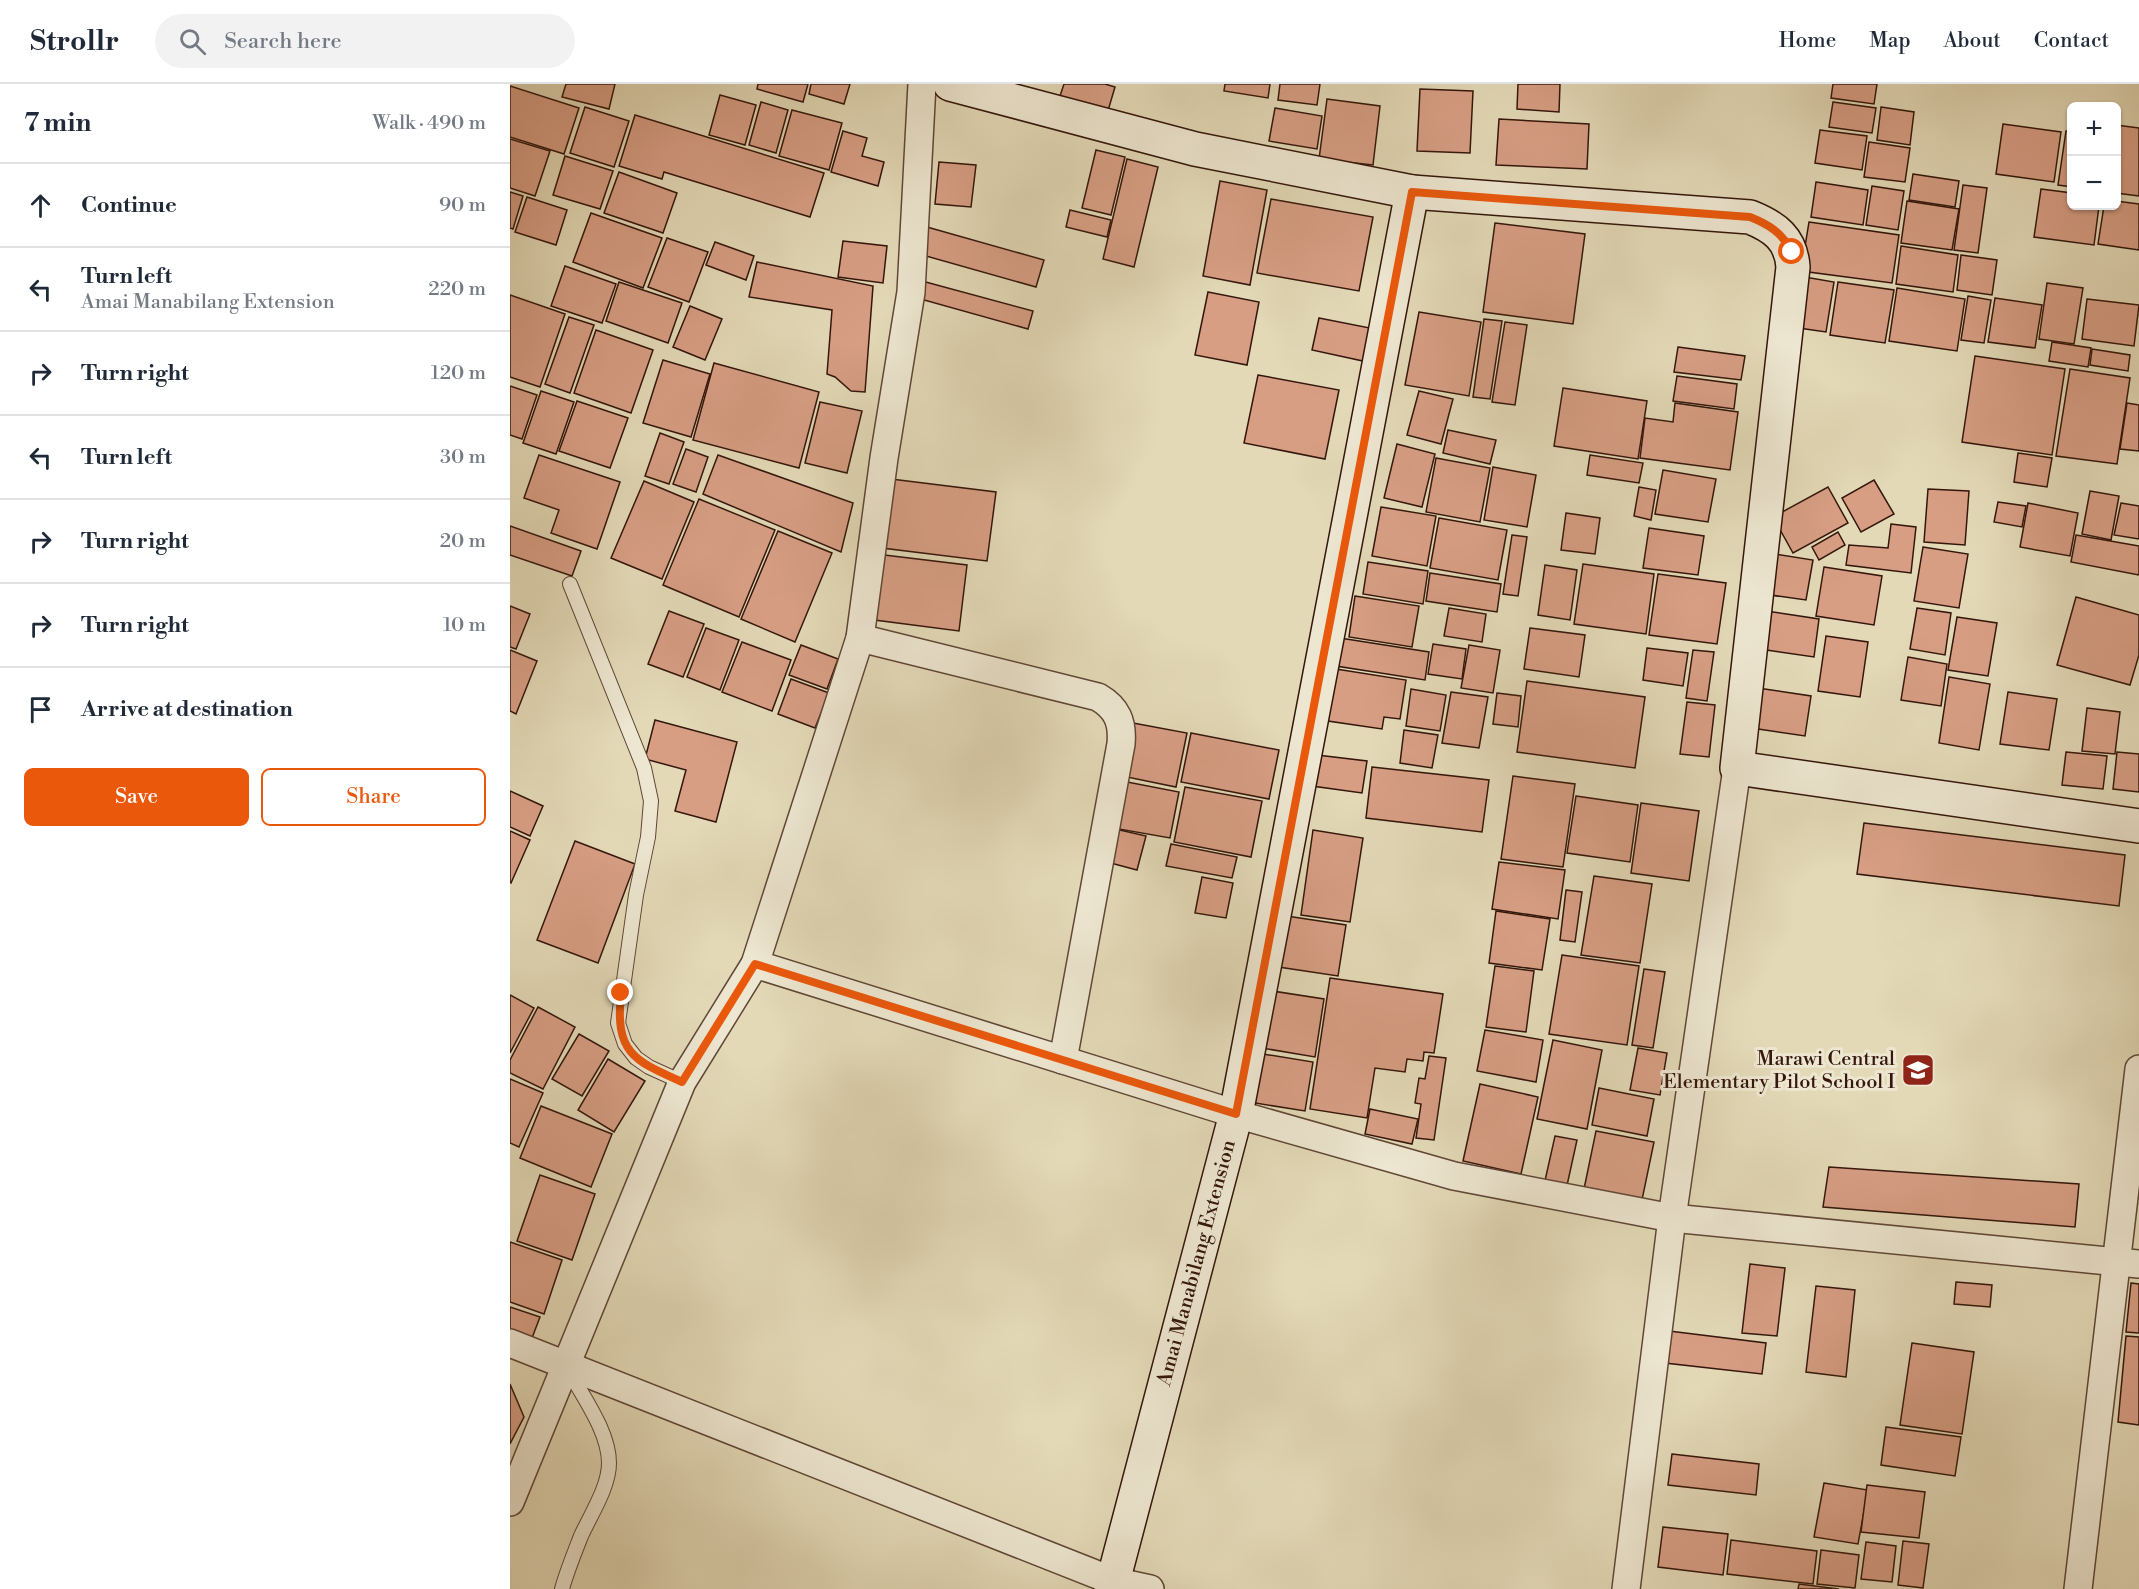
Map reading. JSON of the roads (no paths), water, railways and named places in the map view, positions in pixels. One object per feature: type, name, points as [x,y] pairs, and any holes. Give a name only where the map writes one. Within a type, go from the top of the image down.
[{"type":"main road","points":[[950,84],[1195,149],[1412,192],[1750,217],[1770,225],[1784,238],[1792,252],[1793,267],[1737,768],[2139,826]]},
{"type":"main road","name":"Amai Manabilang Extension","points":[[1112,1585],[1236,1114],[1412,192]]},
{"type":"street","points":[[510,1502],[682,1082],[755,964],[860,638],[884,458],[911,292],[922,84]]},
{"type":"street","points":[[860,638],[1098,697],[1117,712],[1121,724],[1121,744],[1063,1060]]},
{"type":"street","points":[[1626,1589],[1672,1218],[1737,768]]},
{"type":"street","points":[[755,964],[1236,1114],[1455,1176],[1672,1218],[2127,1263]]},
{"type":"street","points":[[2078,1589],[2127,1263],[2139,1069]]},
{"type":"street","points":[[510,1343],[1112,1585],[1150,1589]]},
{"type":"lane","points":[[570,584],[644,768],[651,801],[648,837],[636,896],[618,1023],[625,1044],[636,1058],[649,1067],[682,1082]]},
{"type":"lane","points":[[562,1589],[605,1483],[609,1464],[606,1447],[597,1425],[567,1366]]},
{"type":"place","name":"Marawi Central Elementary Pilot School I","points":[[1918,1070]]}]
